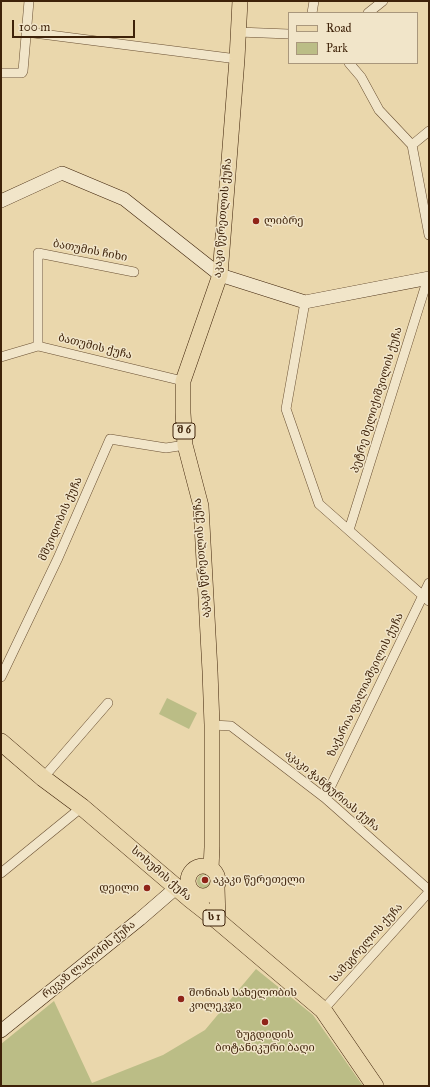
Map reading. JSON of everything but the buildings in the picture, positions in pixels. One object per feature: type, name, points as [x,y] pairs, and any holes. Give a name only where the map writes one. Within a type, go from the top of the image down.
[{"type":"highway","name":"სოხუმის ქუჩა","points":[[1,742],[43,778],[82,807],[172,883],[196,898],[218,921],[323,1010],[375,1086]]},
{"type":"main road","name":"აკაკი წერეთლის ქუჩა","points":[[212,834],[212,725],[201,506],[185,445],[183,381],[220,275],[237,59],[240,1]]},
{"type":"main road","name":"შ 6","points":[[172,883],[192,871],[204,854],[212,834]]},
{"type":"main road","name":"შ 6","points":[[212,834],[211,868],[216,874],[218,880],[216,887],[218,921]]},
{"type":"main road","name":"შ 6","points":[[172,883],[177,877],[191,868],[204,854]]},
{"type":"main road","points":[[211,868],[205,866],[199,867],[192,871],[188,880],[188,886],[191,891],[196,894],[196,898],[208,895],[213,892],[216,887]]},
{"type":"street","points":[[1,72],[22,74],[29,1]]},
{"type":"street","points":[[312,12],[314,1]]},
{"type":"street","points":[[369,12],[383,1]]},
{"type":"street","points":[[26,32],[237,59]]},
{"type":"street","points":[[238,32],[288,34]]},
{"type":"street","points":[[350,64],[361,77],[379,110],[412,145],[429,235]]},
{"type":"street","points":[[412,145],[429,131]]},
{"type":"street","points":[[1,201],[62,173],[124,199],[220,275],[304,302],[429,278]]},
{"type":"street","name":"ბათუმის ჩიხი","points":[[38,346],[38,254],[134,272]]},
{"type":"street","name":"პეტრე მელიქიშვილის ქუჩა","points":[[349,530],[429,278]]},
{"type":"street","points":[[304,302],[286,409],[318,504],[426,598]]},
{"type":"street","points":[[1,357],[38,346]]},
{"type":"street","name":"ბათუმის ქუჩა","points":[[38,346],[183,381]]},
{"type":"street","name":"მშვიდობის ქუჩა","points":[[1,677],[58,558],[110,439],[166,448],[185,445]]},
{"type":"street","name":"ზაქარია ფალიაშვილის ქუჩა","points":[[325,798],[426,598],[429,583]]},
{"type":"street","points":[[43,778],[108,703]]},
{"type":"street","name":"აკაკი ჭანტურიას ქუჩა","points":[[212,725],[231,726],[325,798],[429,891]]},
{"type":"street","points":[[1,873],[82,807]]},
{"type":"street","name":"რევაზ ლაღიძის ქუჩა","points":[[1,1031],[140,919],[172,883]]},
{"type":"street","name":"სამეგრელოს ქუჩა","points":[[323,1010],[429,891]]},
{"type":"green space","points":[[167,698],[197,713],[189,729],[159,714]]},
{"type":"green space","points":[[201,874],[207,874],[211,878],[211,884],[207,888],[201,888],[197,884],[197,878]]},
{"type":"green space","name":"ზუგდიდის ბოტანიკური ბაღი","points":[[256,969],[313,1015],[363,1086],[1,1086],[1,1044],[54,1001],[92,1083],[163,1055],[205,1030]]},
{"type":"place","name":"ლიბრე","points":[[256,221]]},
{"type":"place","name":"აკაკი წერეთელი","points":[[205,880]]},
{"type":"place","name":"დეილი","points":[[147,888]]},
{"type":"place","name":"შონიას სახელობის კოლეკჯი","points":[[181,999]]},
{"type":"place","name":"ზუგდიდის ბოტანიკური ბაღი","points":[[265,1022]]}]
